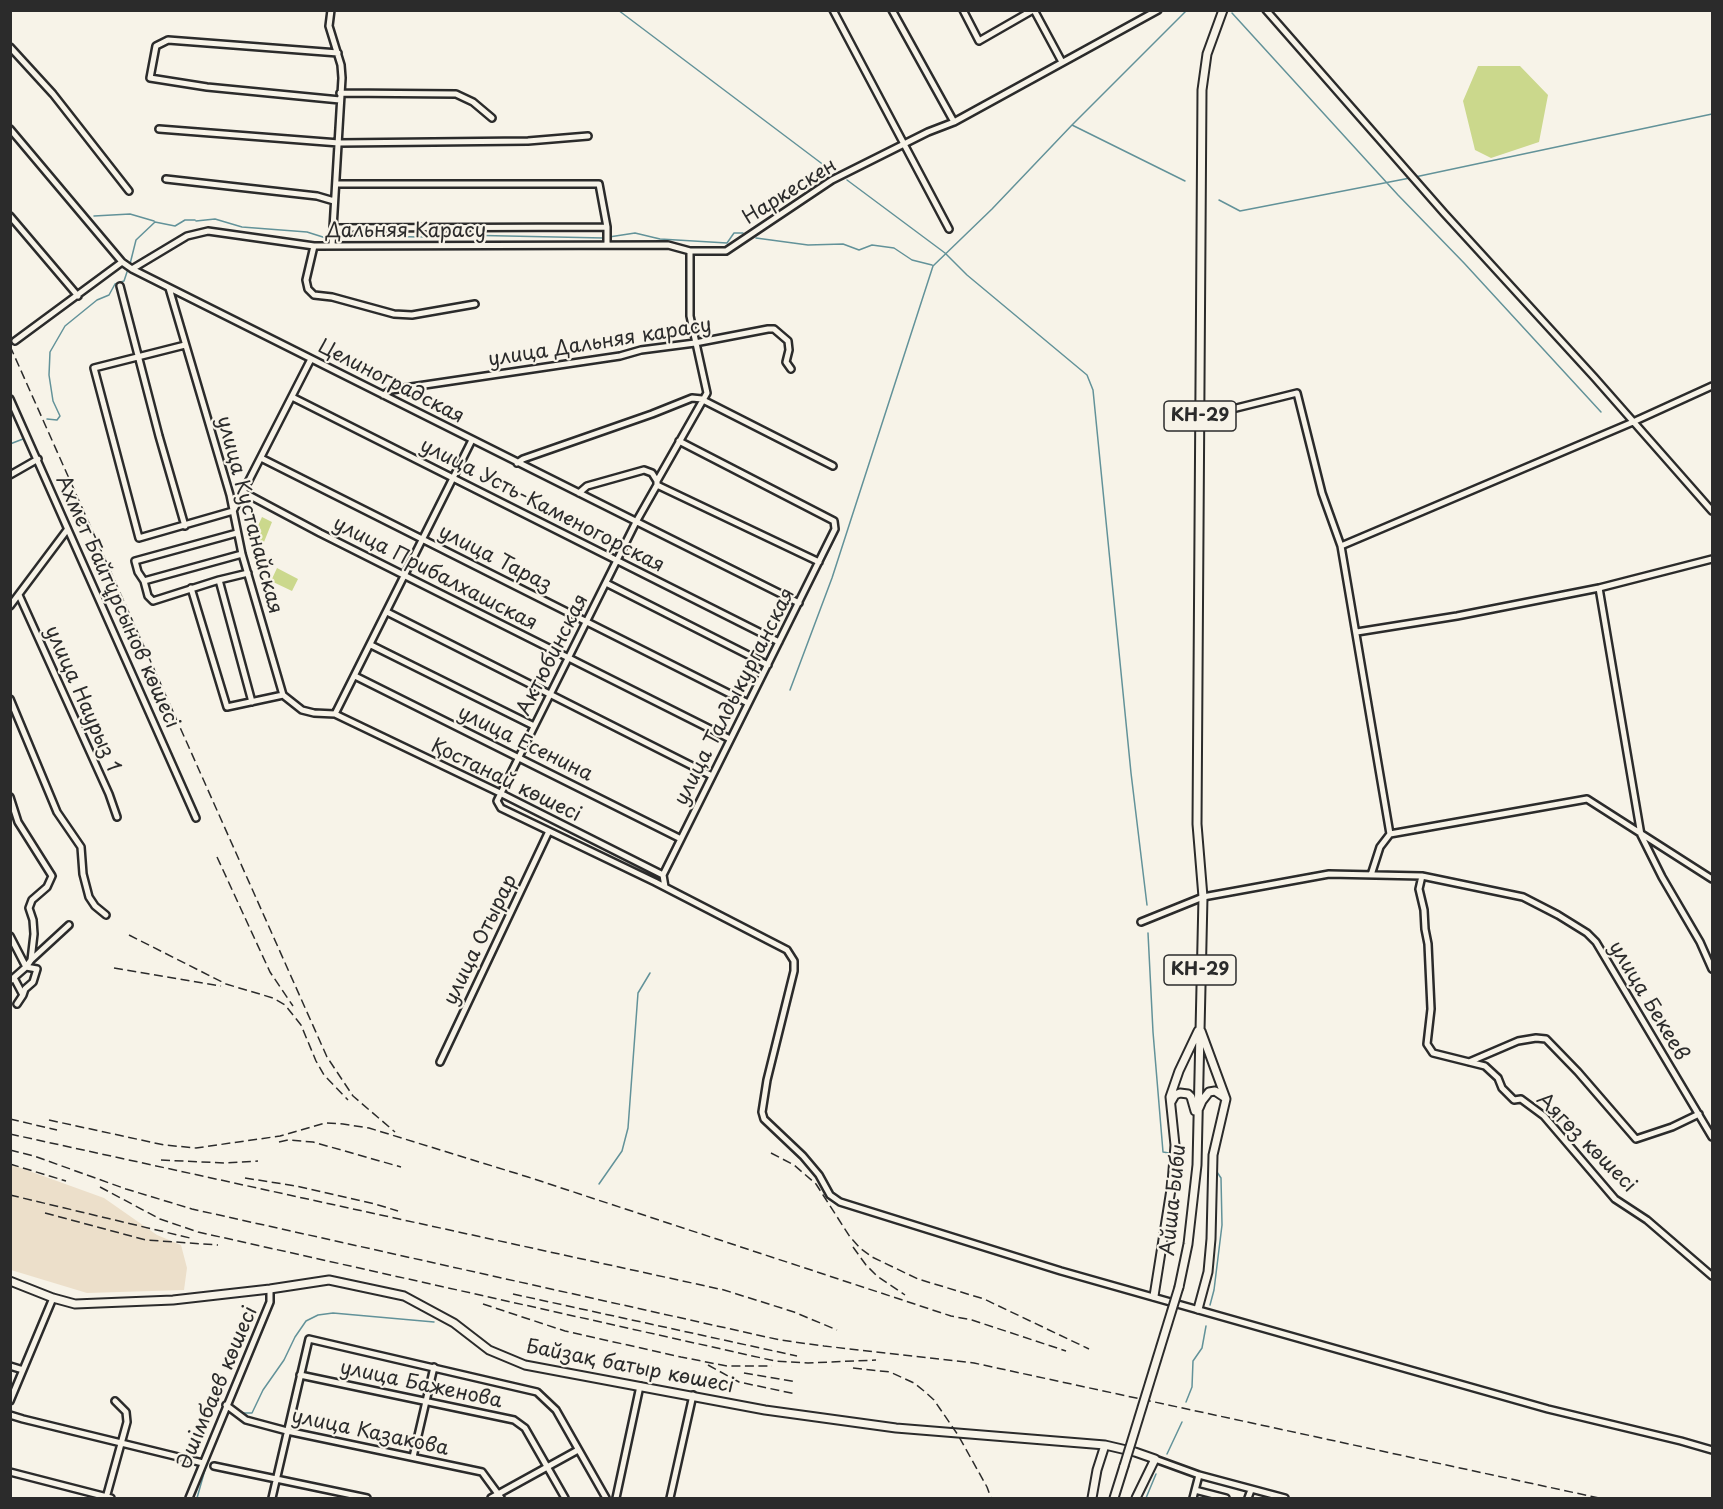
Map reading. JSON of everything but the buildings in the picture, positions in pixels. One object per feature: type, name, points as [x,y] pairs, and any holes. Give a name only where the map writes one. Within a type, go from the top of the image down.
[{"type":"main road","name":"КН-29","points":[[1197,1116],[1203,897],[1197,824],[1202,90],[1207,54],[1223,10]]},
{"type":"main road","points":[[1154,1296],[1170,1195],[1175,1145],[1170,1104],[1171,1092],[1200,1027]]},
{"type":"main road","points":[[1198,1309],[1208,1272],[1213,1155],[1226,1099],[1200,1027]]},
{"type":"main road","points":[[1197,1116],[1202,1101],[1209,1092],[1215,1090],[1226,1099]]},
{"type":"main road","points":[[1170,1104],[1175,1095],[1188,1094],[1197,1116]]},
{"type":"main road","name":"Айша Биби","points":[[1114,1498],[1179,1287],[1193,1207],[1197,1166],[1197,1116]]},
{"type":"main road","name":"Байзақ батыр көшесі","points":[[10,1281],[52,1298],[75,1304],[173,1300],[328,1280],[404,1296],[454,1323],[489,1350],[525,1365],[765,1410],[896,1428],[1105,1445],[1155,1459]]},
{"type":"main road","points":[[1092,1498],[1097,1470],[1105,1445]]},
{"type":"main road","points":[[1136,1498],[1155,1459]]},
{"type":"street","points":[[331,10],[329,26],[338,53],[341,72],[332,243]]},
{"type":"street","points":[[833,10],[949,229]]},
{"type":"street","points":[[892,10],[954,122]]},
{"type":"street","points":[[963,10],[979,40],[1033,10],[1062,63]]},
{"type":"street","name":"Наркескен","points":[[690,251],[726,251],[832,180],[954,122],[1158,10]]},
{"type":"street","points":[[1266,10],[1409,173],[1713,511]]},
{"type":"street","points":[[338,53],[168,40],[156,46],[150,78],[207,87],[340,100]]},
{"type":"street","points":[[10,47],[53,94],[129,191]]},
{"type":"street","points":[[340,93],[456,94],[473,102],[492,118]]},
{"type":"street","points":[[10,129],[122,262],[15,341]]},
{"type":"street","points":[[159,129],[339,142],[528,141],[588,136]]},
{"type":"street","points":[[166,179],[317,196],[334,201]]},
{"type":"street","points":[[336,184],[599,184],[607,229],[607,245]]},
{"type":"street","points":[[10,216],[78,296]]},
{"type":"street","points":[[333,230],[607,229]]},
{"type":"street","name":"Дальняя Карасу","points":[[132,269],[187,236],[208,231],[314,246],[332,243],[668,245],[690,251]]},
{"type":"street","points":[[314,246],[306,280],[308,289],[314,295],[332,297],[394,314],[411,315],[475,304]]},
{"type":"street","points":[[690,251],[690,316],[707,393],[702,400]]},
{"type":"street","name":"Целиноградская","points":[[122,262],[169,288],[518,464],[799,603]]},
{"type":"street","points":[[120,286],[185,526]]},
{"type":"street","name":"улица Кустанайская","points":[[169,288],[283,695]]},
{"type":"street","name":"улица Дальняя карасу","points":[[383,396],[391,390],[620,356],[641,350],[695,343],[774,328],[788,341],[789,350],[786,362],[791,369]]},
{"type":"street","points":[[185,345],[94,368],[140,538],[233,511],[311,359]]},
{"type":"street","points":[[1341,546],[1713,386]]},
{"type":"street","points":[[1200,417],[1297,393],[1322,493],[1341,546],[1390,834]]},
{"type":"street","name":"улица Усть-Каменогорская","points":[[292,397],[779,642]]},
{"type":"street","points":[[518,464],[523,459],[692,398],[702,400],[833,466]]},
{"type":"street","name":"Ахмет Байтұрсынов көшесі","points":[[10,399],[196,818]]},
{"type":"street","name":"Актюбинская","points":[[549,831],[501,807],[497,801],[636,522],[702,400]]},
{"type":"street","points":[[191,588],[227,707],[283,695],[302,710],[335,714],[472,440]]},
{"type":"street","name":"улица Талдыкурганская","points":[[663,875],[835,529],[834,521],[679,441]]},
{"type":"street","name":"улица Тараз","points":[[261,458],[748,703]]},
{"type":"street","points":[[10,475],[38,459]]},
{"type":"street","points":[[579,493],[587,486],[644,470],[652,473],[657,483],[819,562]]},
{"type":"street","name":"улица Прибалхашская","points":[[243,492],[730,739]]},
{"type":"street","points":[[10,606],[67,530]]},
{"type":"street","points":[[237,533],[135,561],[138,572],[153,602],[191,588],[248,573]]},
{"type":"street","points":[[144,581],[242,554]]},
{"type":"street","points":[[1357,632],[1456,616],[1599,588],[1713,560]]},
{"type":"street","points":[[219,580],[252,702]]},
{"type":"street","points":[[606,583],[768,665]]},
{"type":"street","points":[[1599,588],[1641,835],[1713,969]]},
{"type":"street","name":"улица Наурыз 1","points":[[18,595],[109,794],[117,817]]},
{"type":"street","points":[[387,612],[712,776]]},
{"type":"street","name":"улица Есенина","points":[[371,645],[534,726]]},
{"type":"street","name":"улица Есенина","points":[[355,676],[681,839]]},
{"type":"street","points":[[10,699],[57,812],[81,847],[83,874],[89,897],[95,906],[106,915]]},
{"type":"street","name":"Қостанай көшесі","points":[[335,714],[663,875]]},
{"type":"street","points":[[10,797],[18,822],[52,876],[47,887],[32,900],[28,909],[33,920],[31,960]]},
{"type":"street","points":[[1371,876],[1380,847],[1390,834],[1587,799],[1713,879]]},
{"type":"street","points":[[549,831],[787,950],[792,957],[794,971],[767,1080],[762,1112],[764,1119],[819,1175],[830,1195],[840,1202],[1061,1271],[1548,1409],[1713,1450]]},
{"type":"street","name":"улица Отырар","points":[[441,1062],[549,831]]},
{"type":"street","points":[[1141,922],[1203,897],[1329,874],[1422,876]]},
{"type":"street","points":[[663,875],[665,887]]},
{"type":"street","name":"улица Бекеев","points":[[1422,876],[1523,897],[1587,933],[1596,942],[1713,1137]]},
{"type":"street","name":"Аягөз көшесі","points":[[1422,876],[1419,889],[1428,944],[1431,1009],[1427,1044],[1434,1053],[1485,1066],[1498,1078],[1502,1088],[1514,1100],[1521,1099],[1544,1116],[1615,1199],[1647,1220],[1713,1276]]},
{"type":"street","points":[[23,995],[12,979],[69,925]]},
{"type":"street","points":[[10,936],[26,967]]},
{"type":"street","points":[[17,1004],[25,989],[33,982],[37,969],[26,967]]},
{"type":"street","points":[[1468,1062],[1518,1041],[1546,1039],[1578,1072],[1636,1140],[1699,1114]]},
{"type":"street","name":"Әшімбаев көшесі","points":[[189,1498],[270,1302],[270,1289]]},
{"type":"street","points":[[10,1401],[52,1298]]},
{"type":"street","points":[[272,1498],[309,1339],[537,1392],[556,1410],[606,1498]]},
{"type":"street","points":[[10,1366],[23,1370]]},
{"type":"street","points":[[413,1457],[434,1367]]},
{"type":"street","name":"улица Баженова","points":[[300,1375],[514,1420],[525,1428],[565,1498]]},
{"type":"street","points":[[616,1498],[640,1386]]},
{"type":"street","points":[[670,1498],[693,1395]]},
{"type":"street","points":[[10,1472],[108,1498],[127,1422],[126,1412],[115,1401]]},
{"type":"street","name":"улица Казакова","points":[[226,1405],[246,1420],[287,1431],[482,1472],[500,1496]]},
{"type":"street","points":[[10,1414],[203,1463]]},
{"type":"street","points":[[491,1498],[500,1496],[578,1450]]},
{"type":"street","points":[[1155,1459],[1199,1475],[1285,1498]]},
{"type":"street","points":[[214,1466],[367,1498]]},
{"type":"street","points":[[1193,1498],[1199,1475]]},
{"type":"street","points":[[1213,1495],[1217,1480]]},
{"type":"street","points":[[1195,1490],[1226,1498]]},
{"type":"street","points":[[1248,1498],[1251,1490]]},
{"type":"shaded area","points":[[10,1164],[104,1198],[157,1235],[181,1245],[187,1268],[184,1290],[87,1293],[11,1270]]},
{"type":"green space","points":[[1478,66],[1520,66],[1548,95],[1539,142],[1491,158],[1475,150],[1463,101]]},
{"type":"green space","points":[[262,517],[272,522],[264,542],[253,537]]},
{"type":"green space","points":[[277,568],[298,579],[292,591],[271,581]]},
{"type":"waterway","points":[[618,10],[829,169]]},
{"type":"waterway","points":[[790,690],[832,578],[933,266],[1187,10]]},
{"type":"waterway","points":[[1232,13],[1601,412]]},
{"type":"waterway","points":[[1415,177],[1712,114]]},
{"type":"waterway","points":[[1072,125],[1185,181]]},
{"type":"waterway","points":[[1219,200],[1240,211],[1410,178]]},
{"type":"waterway","points":[[847,180],[945,253],[967,275],[1087,375],[1093,390],[1131,773],[1147,905]]},
{"type":"waterway","points":[[94,216],[130,214],[154,221]]},
{"type":"waterway","points":[[196,221],[215,219],[242,227],[307,232],[326,238],[342,235],[604,238]]},
{"type":"waterway","points":[[130,264],[136,240],[155,222],[175,226],[185,220],[195,220]]},
{"type":"waterway","points":[[609,237],[635,233],[660,239],[727,243],[734,233],[743,233]]},
{"type":"waterway","points":[[756,238],[808,245],[843,244],[859,250],[872,245],[894,248],[912,260],[932,265]]},
{"type":"waterway","points":[[47,419],[57,420],[60,416],[53,401],[49,375],[50,352],[65,326],[97,300],[109,295],[115,284],[124,281],[128,269]]},
{"type":"waterway","points":[[10,444],[23,439]]},
{"type":"waterway","points":[[1148,933],[1163,1152],[1169,1153]]},
{"type":"waterway","points":[[599,1184],[622,1151],[628,1128],[638,993],[650,973]]},
{"type":"waterway","points":[[1210,1305],[1222,1225],[1221,1178],[1217,1172]]},
{"type":"waterway","points":[[239,1413],[252,1413],[295,1337],[306,1321],[318,1315],[333,1313],[434,1322]]},
{"type":"waterway","points":[[1186,1402],[1192,1387],[1193,1361],[1202,1348],[1206,1326]]},
{"type":"waterway","points":[[226,1416],[227,1413],[234,1413]]},
{"type":"waterway","points":[[1167,1454],[1182,1422]]},
{"type":"waterway","points":[[197,1498],[208,1459]]},
{"type":"waterway","points":[[1146,1498],[1156,1474]]},
{"type":"railway","points":[[10,346],[327,1057],[353,1096],[395,1132]]},
{"type":"railway","points":[[217,857],[270,972],[293,1006]]},
{"type":"railway","points":[[129,935],[226,984],[273,998],[285,1005],[301,1025],[324,1075],[348,1100]]},
{"type":"railway","points":[[114,968],[221,986]]},
{"type":"railway","points":[[10,1119],[57,1130]]},
{"type":"railway","points":[[49,1120],[164,1145],[196,1148],[280,1136],[325,1123],[369,1128],[1066,1351]]},
{"type":"railway","points":[[10,1134],[724,1290],[794,1312],[837,1330]]},
{"type":"railway","points":[[279,1142],[288,1140],[313,1142],[401,1167]]},
{"type":"railway","points":[[10,1150],[192,1209],[780,1340],[974,1363],[1599,1498]]},
{"type":"railway","points":[[771,1153],[794,1165],[816,1184],[850,1237],[872,1257],[918,1279],[984,1299],[1089,1349]]},
{"type":"railway","points":[[161,1160],[224,1163],[258,1161]]},
{"type":"railway","points":[[10,1164],[66,1181]]},
{"type":"railway","points":[[245,1178],[296,1186],[398,1211]]},
{"type":"railway","points":[[100,1187],[160,1219],[198,1232],[775,1361],[808,1363],[876,1360]]},
{"type":"railway","points":[[10,1195],[190,1238]]},
{"type":"railway","points":[[45,1213],[146,1240],[218,1245]]},
{"type":"railway","points":[[853,1247],[877,1276],[905,1295]]},
{"type":"railway","points":[[513,1294],[797,1356]]},
{"type":"railway","points":[[483,1304],[565,1331],[681,1357],[727,1366],[772,1366]]},
{"type":"railway","points":[[708,1365],[739,1382],[796,1394]]},
{"type":"railway","points":[[853,1368],[890,1372],[914,1383],[934,1400],[958,1435],[991,1498]]},
{"type":"railway","points":[[744,1373],[797,1382]]}]
